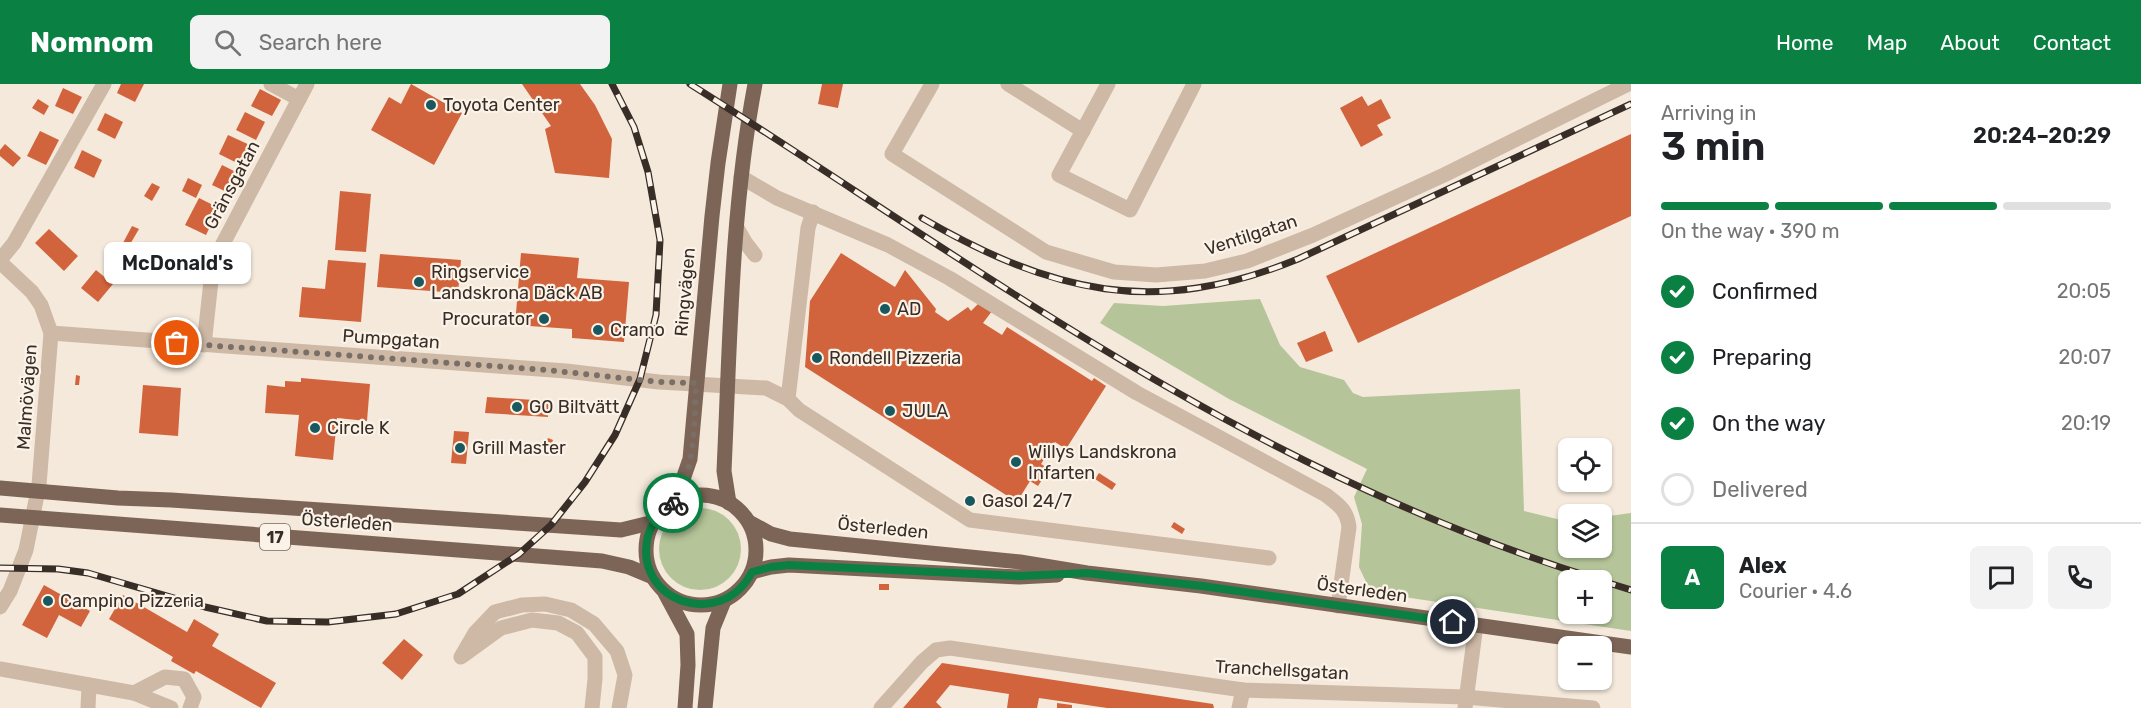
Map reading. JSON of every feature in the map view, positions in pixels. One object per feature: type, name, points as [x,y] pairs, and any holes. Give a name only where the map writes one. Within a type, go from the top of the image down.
[{"type":"main road","name":"Ringvägen","points":[[675,502],[690,459],[718,163],[730,84]]},
{"type":"main road","points":[[729,503],[724,471],[737,228],[741,177],[755,84]]},
{"type":"main road","name":"Österleden","points":[[0,488],[118,498],[621,530],[654,522]]},
{"type":"main road","points":[[664,591],[678,600],[693,604],[709,605],[724,601],[743,586],[752,572],[756,547],[748,522],[740,511],[729,503],[716,497],[702,495],[675,502]]},
{"type":"main road","name":"17","points":[[654,522],[667,507],[675,502]]},
{"type":"main road","name":"Österleden","points":[[0,515],[602,561],[635,569],[653,577]]},
{"type":"main road","points":[[654,522],[647,543],[646,555],[653,577],[664,591],[687,634],[688,665],[685,708]]},
{"type":"main road","name":"Österleden","points":[[748,522],[771,534],[790,539],[1020,562],[1631,647]]},
{"type":"main road","name":"Österleden","points":[[752,572],[789,565],[1019,576],[1087,573]]},
{"type":"main road","points":[[705,708],[713,628],[724,601]]},
{"type":"main road","points":[[676,708],[679,687],[688,665]]},
{"type":"street","points":[[0,260],[14,243],[105,84]]},
{"type":"street","points":[[271,84],[299,99]]},
{"type":"street","name":"Gränsgatan","points":[[204,345],[211,282],[217,255],[307,84]]},
{"type":"street","name":"Ventilgatan","points":[[932,84],[892,154],[1046,252],[1114,272],[1156,275],[1205,271],[1247,261],[1313,235],[1444,175],[1628,84]]},
{"type":"street","points":[[1008,84],[1083,131]]},
{"type":"street","points":[[1108,84],[1059,175],[1130,210],[1194,84]]},
{"type":"street","points":[[741,177],[777,198],[888,245],[949,278],[1137,393],[1326,495],[1340,505],[1347,514],[1348,527],[1338,606]]},
{"type":"street","points":[[788,399],[808,228],[813,212]]},
{"type":"street","points":[[737,228],[755,255]]},
{"type":"street","name":"Malmövägen","points":[[0,260],[32,292],[41,305],[51,333],[50,373],[38,491],[26,550],[10,591],[0,607]]},
{"type":"street","name":"Pumpgatan","points":[[51,333],[566,371],[659,382],[766,388],[788,399],[799,410],[969,520],[1269,558]]},
{"type":"street","points":[[592,708],[595,679],[594,657],[577,633],[558,623],[532,620],[501,627],[461,657],[475,633],[495,612],[522,604],[545,604],[571,610],[594,624],[617,651],[625,675],[619,708]]},
{"type":"street","points":[[1465,703],[1476,626]]},
{"type":"street","name":"Tranchellsgatan","points":[[881,708],[922,662],[936,650],[950,648],[1243,690],[1593,708]]},
{"type":"street","points":[[0,669],[134,693],[171,708]]},
{"type":"street","points":[[134,693],[165,677],[184,679],[194,697],[190,708]]},
{"type":"street","points":[[88,708],[89,685]]},
{"type":"street","points":[[1239,708],[1243,690]]},
{"type":"green space","points":[[1260,299],[1280,345],[1300,367],[1344,380],[1353,393],[1363,397],[1520,389],[1524,511],[1558,519],[1558,558],[1612,558],[1612,516],[1631,513],[1631,631],[1584,624],[1612,624],[1612,570],[1558,570],[1558,620],[1384,594],[1367,584],[1359,567],[1362,524],[1354,497],[1367,469],[1229,399],[1100,323],[1114,303],[1163,306]]},
{"type":"green space","points":[[700,508],[716,512],[729,520],[737,533],[741,549],[737,565],[729,578],[716,586],[700,590],[684,586],[671,578],[663,565],[659,549],[663,533],[671,520],[684,512]]},
{"type":"building","points":[[121,84],[144,84],[135,102],[117,93]]},
{"type":"building","points":[[411,84],[462,113],[434,165],[371,130],[389,97],[401,104]]},
{"type":"building","points":[[522,84],[580,84],[595,105],[612,139],[609,178],[555,173],[545,129],[551,126]]},
{"type":"building","points":[[822,84],[843,84],[838,108],[818,104]]},
{"type":"building","points":[[63,88],[82,97],[73,114],[55,106]]},
{"type":"building","points":[[260,89],[281,100],[272,116],[251,106]]},
{"type":"building","points":[[1362,96],[1368,106],[1381,99],[1391,118],[1377,125],[1383,135],[1361,147],[1340,108]]},
{"type":"building","points":[[38,99],[49,106],[44,115],[32,108]]},
{"type":"building","points":[[245,112],[265,122],[256,140],[236,130]]},
{"type":"building","points":[[105,113],[123,122],[115,139],[97,130]]},
{"type":"building","points":[[40,131],[59,140],[46,165],[27,156]]},
{"type":"building","points":[[1631,134],[1631,216],[1358,343],[1326,276]]},
{"type":"building","points":[[228,135],[252,146],[243,166],[219,154]]},
{"type":"building","points":[[5,144],[21,158],[13,167],[0,156],[0,150]]},
{"type":"building","points":[[82,150],[102,160],[94,178],[74,168]]},
{"type":"building","points":[[222,165],[238,173],[229,193],[212,185]]},
{"type":"building","points":[[188,178],[202,185],[196,198],[182,191]]},
{"type":"building","points":[[152,183],[160,187],[152,201],[144,196]]},
{"type":"building","points":[[340,191],[371,194],[366,252],[335,250]]},
{"type":"building","points":[[199,198],[219,208],[206,235],[185,225]]},
{"type":"building","points":[[132,226],[139,229],[129,246],[123,243]]},
{"type":"building","points":[[49,229],[78,256],[64,271],[35,243]]},
{"type":"building","points":[[175,245],[193,254],[181,279],[162,270]]},
{"type":"building","points":[[521,253],[579,258],[577,278],[629,282],[624,342],[572,338],[572,329],[515,325]]},
{"type":"building","points":[[841,253],[895,287],[905,270],[936,309],[935,312],[948,321],[968,307],[971,311],[979,303],[992,311],[983,323],[1002,335],[1007,327],[1092,381],[1094,378],[1106,386],[1066,449],[1055,442],[1041,464],[1049,469],[1038,486],[1030,481],[1017,502],[805,367],[810,301]]},
{"type":"building","points":[[128,254],[135,261],[126,272],[119,265]]},
{"type":"building","points":[[380,254],[461,260],[458,293],[377,287]]},
{"type":"building","points":[[328,260],[366,263],[361,322],[299,317],[302,287],[325,289]]},
{"type":"building","points":[[96,270],[113,284],[98,302],[81,288]]},
{"type":"building","points":[[1325,331],[1333,351],[1306,362],[1297,343]]},
{"type":"building","points":[[76,375],[80,376],[79,385],[75,385]]},
{"type":"building","points":[[301,378],[370,384],[367,421],[337,418],[333,460],[295,456],[299,415],[265,413],[267,385],[285,387],[285,381],[301,382]]},
{"type":"building","points":[[143,385],[181,388],[178,436],[139,433]]},
{"type":"building","name":"GO Biltvätt","points":[[487,397],[549,401],[548,417],[485,413]]},
{"type":"building","name":"Grill Master","points":[[454,431],[469,432],[466,464],[451,463]]},
{"type":"building","points":[[548,438],[553,440],[548,453],[543,450]]},
{"type":"building","points":[[1099,473],[1116,484],[1112,490],[1095,479]]},
{"type":"building","points":[[1174,522],[1185,529],[1182,534],[1171,527]]},
{"type":"building","points":[[879,584],[889,584],[889,590],[879,590]]},
{"type":"building","points":[[44,585],[90,611],[81,627],[59,615],[47,638],[22,625]]},
{"type":"building","points":[[123,595],[187,632],[194,619],[219,634],[212,646],[276,683],[261,708],[196,671],[194,674],[171,661],[173,657],[109,619]]},
{"type":"building","points":[[404,639],[423,655],[402,680],[382,663]]},
{"type":"building","points":[[942,663],[1213,704],[1214,708],[1107,708],[1039,698],[1037,708],[1007,708],[1009,694],[950,685],[936,702],[942,708],[903,708]]},
{"type":"building","points":[[1057,703],[1072,705],[1072,708],[1057,708]]},
{"type":"railway","points":[[0,568],[58,569],[88,573],[205,607],[267,621],[328,622],[396,614],[458,594],[519,554],[551,525],[585,482],[615,435],[640,379],[656,315],[660,240],[648,172],[634,127],[612,84]]},
{"type":"railway","points":[[690,84],[1049,316],[1222,418],[1327,472],[1435,520],[1569,570]]},
{"type":"railway","points":[[922,218],[970,244],[1015,264],[1060,279],[1105,289],[1150,292],[1197,288],[1246,277],[1298,259],[1631,104]]},
{"type":"railway","points":[[1612,584],[1631,590]]},
{"type":"way so far","points":[[177,343],[566,371],[659,382],[696,383],[690,459],[684,480],[673,503]]},
{"type":"place","name":"Toyota Center","points":[[431,105]]},
{"type":"place","name":"Ringservice Landskrona Däck AB","points":[[419,282]]},
{"type":"place","name":"AD","points":[[885,309]]},
{"type":"place","name":"Procurator","points":[[544,319]]},
{"type":"place","name":"Cramo","points":[[598,330]]},
{"type":"place","name":"McDonald's","points":[[177,343]]},
{"type":"place","name":"Rondell Pizzeria","points":[[817,358]]},
{"type":"place","name":"GO Biltvätt","points":[[517,407]]},
{"type":"place","name":"JULA","points":[[890,411]]},
{"type":"place","name":"Circle K","points":[[315,428]]},
{"type":"place","name":"Grill Master","points":[[460,448]]},
{"type":"place","name":"Willys Landskrona Infarten","points":[[1016,462]]},
{"type":"place","name":"Gasol 24/7","points":[[970,501]]},
{"type":"place","name":"Campino Pizzeria","points":[[48,601]]},
{"type":"route","points":[[673,503],[654,522],[649,532],[646,555],[653,577],[658,584],[671,596],[686,603],[709,605],[724,601],[738,592],[752,572],[789,565],[1019,576],[1087,573],[1202,586],[1453,622]]}]
